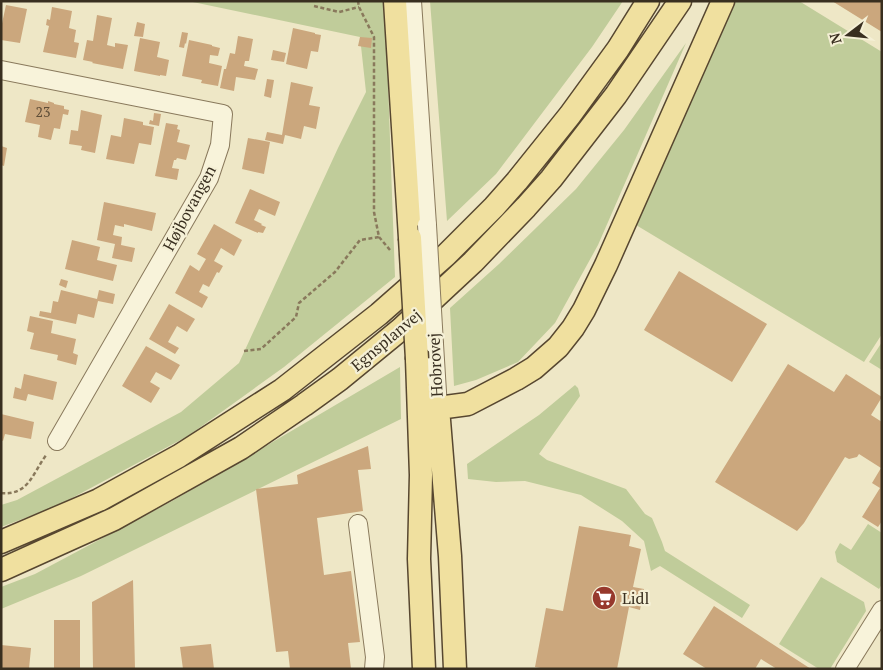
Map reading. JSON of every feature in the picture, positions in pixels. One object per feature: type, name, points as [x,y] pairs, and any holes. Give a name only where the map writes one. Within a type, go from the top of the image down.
[{"type":"main road","name":"Hobrovej","points":[[395,1],[418,232],[417,359],[421,474],[419,559],[424,669]]},
{"type":"main road","name":"Egnsplanvej","points":[[1,542],[98,500],[179,456],[282,390],[379,314],[446,255],[517,181],[570,115],[618,49],[648,1]]},
{"type":"main road","name":"Egnsplanvej","points":[[1,570],[114,519],[241,448],[340,379],[400,329],[473,262],[526,208],[616,95],[680,1]]},
{"type":"main road","points":[[419,389],[430,405],[438,408],[468,404],[534,368],[558,347],[573,328],[606,265],[723,1]]},
{"type":"main road","name":"Hobrovej","points":[[438,408],[450,556],[455,669]]},
{"type":"main road","points":[[421,474],[431,559],[437,669]]},
{"type":"street","name":"Hobrovej","points":[[412,1],[418,232],[434,344],[438,408]]},
{"type":"street","name":"Højbovangen","points":[[1,70],[223,114],[220,145],[209,178],[57,441]]},
{"type":"street","points":[[358,524],[375,657],[374,669]]},
{"type":"street","points":[[845,669],[879,619]]},
{"type":"path","points":[[358,1],[359,7],[374,37],[374,212],[379,237],[390,250]]},
{"type":"path","points":[[314,6],[339,12],[359,7]]},
{"type":"path","points":[[244,351],[261,349],[296,317],[299,303],[335,272],[360,240],[379,237]]},
{"type":"path","points":[[1,493],[16,492],[27,486],[41,462],[57,441]]},
{"type":"green space","points":[[188,1],[385,1],[395,277],[284,367],[188,436],[57,506],[1,527],[1,505],[17,500],[181,412],[239,363],[338,148],[366,92],[360,37]]},
{"type":"green space","points":[[430,1],[623,1],[592,47],[496,174],[447,221]]},
{"type":"green space","points":[[735,1],[799,1],[882,52],[882,334],[864,362],[636,225]]},
{"type":"green space","points":[[686,43],[598,245],[555,323],[518,362],[476,380],[454,386],[450,308],[499,264],[576,189],[624,130]]},
{"type":"green space","points":[[882,342],[882,370],[869,362]]},
{"type":"green space","points":[[400,367],[401,419],[81,576],[1,609],[1,587],[35,574],[174,500]]},
{"type":"green space","points":[[575,385],[580,396],[539,454],[547,460],[626,489],[645,514],[652,518],[665,551],[750,605],[742,618],[660,566],[651,571],[644,541],[622,521],[581,495],[525,481],[496,482],[468,479],[467,464],[539,415]]},
{"type":"green space","points":[[868,524],[882,533],[882,584],[879,589],[837,562],[835,552],[840,543],[851,550]]},
{"type":"green space","points":[[821,577],[864,602],[866,611],[830,669],[819,669],[779,644]]},
{"type":"building","points":[[832,1],[882,1],[882,32]]},
{"type":"building","points":[[6,5],[27,9],[20,43],[1,40],[1,28]]},
{"type":"building","points":[[52,7],[72,11],[69,28],[76,30],[74,42],[79,43],[76,58],[43,52],[49,26],[46,25],[47,19],[50,20]]},
{"type":"building","points":[[97,15],[112,18],[107,45],[115,47],[115,43],[128,45],[123,69],[83,60],[87,40],[93,41]]},
{"type":"building","points":[[137,22],[145,24],[143,37],[134,36]]},
{"type":"building","points":[[293,28],[321,35],[318,52],[311,51],[307,69],[286,64]]},
{"type":"building","points":[[182,32],[188,33],[184,48],[179,47]]},
{"type":"building","points":[[238,36],[253,39],[249,61],[245,61],[244,66],[258,69],[255,80],[236,77],[234,91],[220,88],[230,53],[235,54]]},
{"type":"building","points":[[360,37],[372,38],[371,48],[358,46]]},
{"type":"building","points":[[140,38],[160,42],[157,57],[169,60],[166,76],[134,71]]},
{"type":"building","points":[[189,40],[220,48],[218,56],[210,55],[209,63],[222,66],[218,86],[201,83],[202,80],[182,76]]},
{"type":"building","points":[[273,50],[286,53],[284,62],[271,60]]},
{"type":"building","points":[[267,79],[274,80],[271,98],[264,96]]},
{"type":"building","points":[[291,82],[313,87],[309,105],[320,107],[316,129],[304,126],[301,139],[285,135],[283,144],[265,140],[267,132],[282,135]]},
{"type":"building","points":[[30,99],[48,103],[48,101],[64,106],[64,109],[69,110],[68,115],[63,114],[60,129],[54,128],[51,140],[38,137],[40,125],[25,122]]},
{"type":"building","points":[[81,110],[102,115],[95,153],[81,150],[82,146],[69,144],[71,130],[78,131]]},
{"type":"building","points":[[154,113],[161,114],[159,126],[149,124],[150,120],[153,121]]},
{"type":"building","points":[[124,118],[143,122],[143,125],[154,127],[151,145],[139,143],[134,164],[106,159],[111,135],[121,137]]},
{"type":"building","points":[[166,123],[178,125],[177,129],[180,130],[177,142],[190,145],[186,160],[177,158],[174,160],[172,168],[179,169],[177,180],[155,176]]},
{"type":"building","points":[[248,138],[270,142],[264,174],[242,169]]},
{"type":"building","points":[[1,146],[7,148],[4,166],[1,165]]},
{"type":"building","points":[[250,189],[280,202],[275,216],[259,209],[254,220],[266,227],[263,233],[258,233],[235,223]]},
{"type":"building","points":[[104,202],[156,213],[152,231],[124,224],[124,227],[115,225],[113,235],[122,237],[121,245],[135,248],[132,262],[112,258],[115,244],[97,240]]},
{"type":"building","points":[[214,224],[242,240],[234,256],[221,248],[214,261],[223,266],[219,273],[217,272],[209,287],[203,284],[199,292],[208,297],[202,308],[175,293],[190,265],[199,271],[206,259],[197,254]]},
{"type":"building","points":[[72,240],[100,247],[97,260],[117,265],[113,281],[65,269]]},
{"type":"building","points":[[679,271],[767,324],[732,382],[644,330]]},
{"type":"building","points":[[61,279],[68,281],[66,288],[59,285]]},
{"type":"building","points":[[61,290],[97,299],[99,290],[115,294],[113,304],[98,301],[94,318],[78,314],[76,324],[39,316],[40,311],[51,313],[53,301],[58,302]]},
{"type":"building","points":[[169,304],[195,319],[187,332],[177,326],[168,342],[179,348],[175,354],[149,339]]},
{"type":"building","points":[[30,316],[53,321],[51,333],[76,339],[73,353],[78,355],[76,365],[57,360],[58,355],[30,349],[34,333],[27,331]]},
{"type":"building","points":[[146,346],[180,365],[171,380],[156,372],[150,382],[160,388],[151,403],[122,386]]},
{"type":"building","points":[[788,364],[834,392],[846,374],[882,397],[871,415],[882,422],[882,521],[878,527],[862,517],[880,488],[872,483],[881,468],[859,454],[857,457],[849,459],[845,457],[804,523],[797,531],[715,482]]},
{"type":"building","points":[[24,374],[57,382],[53,400],[28,394],[26,401],[13,398],[15,387],[21,389]]},
{"type":"building","points":[[1,414],[34,422],[31,439],[5,434],[3,441],[1,440]]},
{"type":"building","points":[[368,446],[371,469],[358,470],[363,511],[317,518],[324,575],[351,571],[360,642],[348,643],[351,669],[290,669],[288,651],[276,652],[256,489],[298,484],[297,475]]},
{"type":"building","name":"Lidl","points":[[579,526],[631,535],[629,546],[641,549],[633,587],[644,589],[640,610],[629,607],[617,669],[546,669],[535,667],[546,608],[563,611]]},
{"type":"building","points":[[133,580],[135,669],[93,669],[92,602]]},
{"type":"building","points":[[714,606],[811,669],[777,669],[761,659],[755,669],[707,669],[683,654]]},
{"type":"building","points":[[54,620],[80,620],[80,669],[54,669]]},
{"type":"building","points":[[211,644],[214,669],[183,669],[180,647]]},
{"type":"building","points":[[1,645],[31,648],[29,669],[1,669]]},
{"type":"place","name":"Lidl","points":[[604,598]]}]
